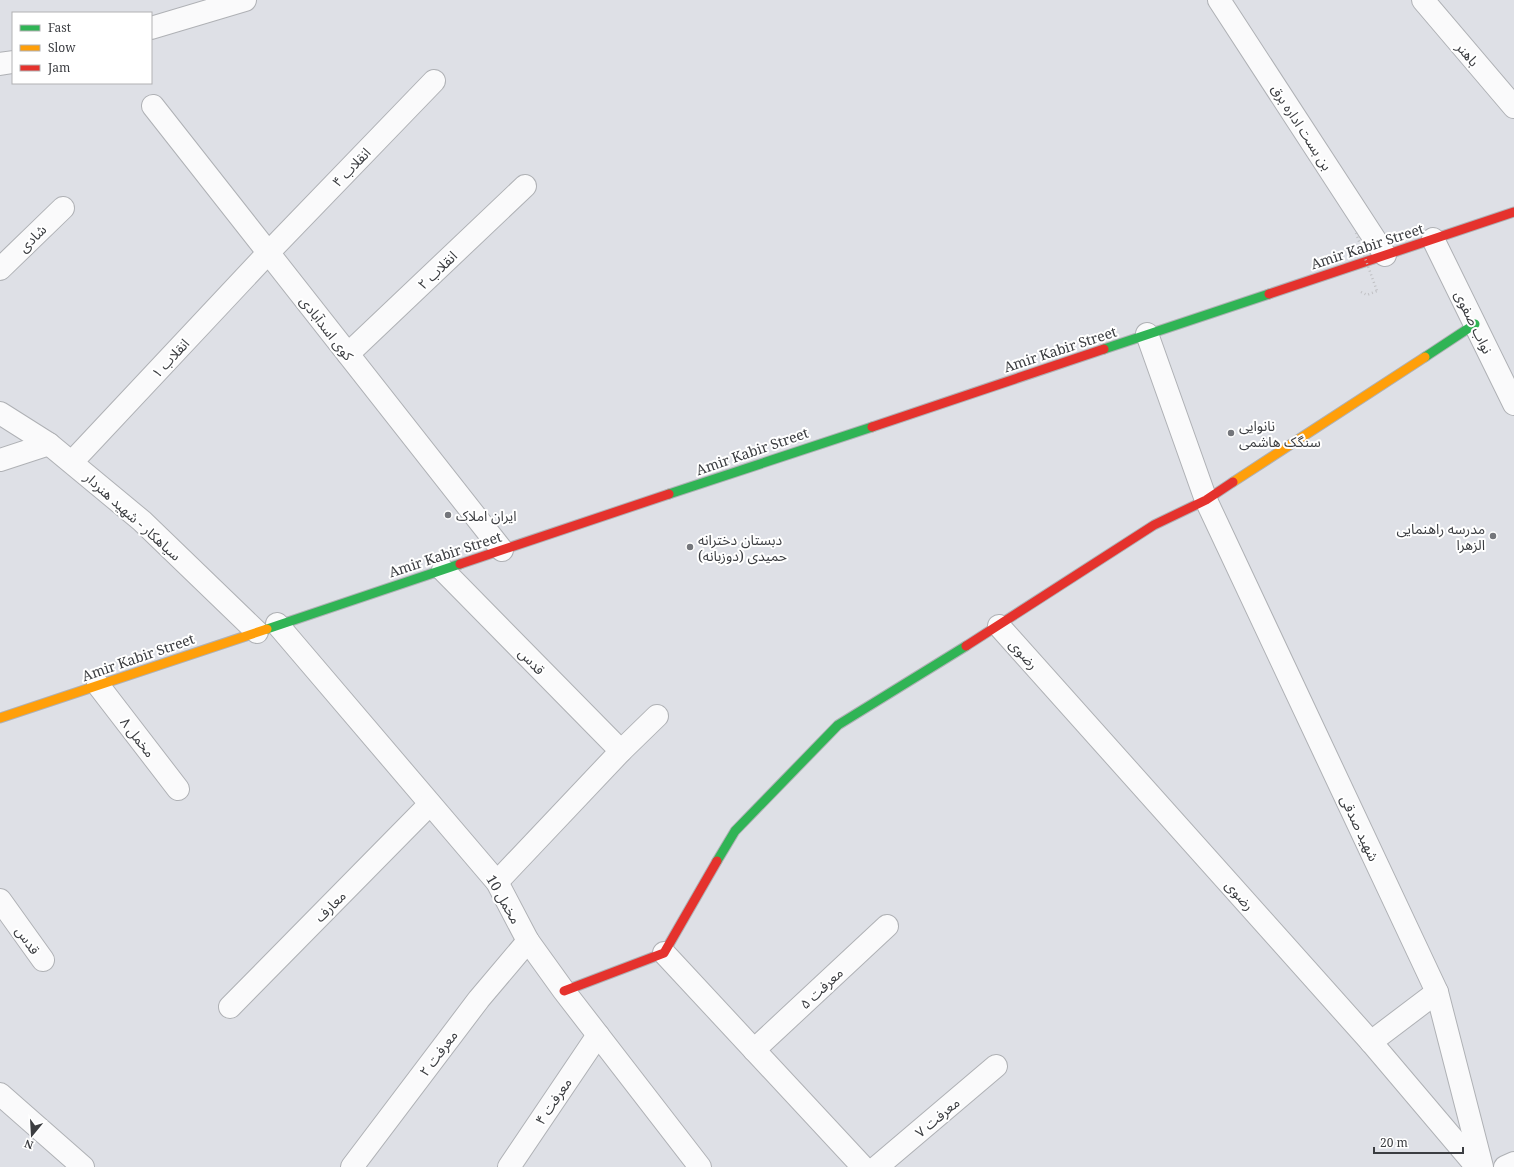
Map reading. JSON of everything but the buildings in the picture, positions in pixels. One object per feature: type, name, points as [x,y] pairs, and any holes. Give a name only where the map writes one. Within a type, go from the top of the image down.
[{"type":"main road","name":"Amir Kabir Street","points":[[0,718],[1514,212]]},
{"type":"main road","points":[[564,991],[664,953],[735,831],[838,725],[999,626],[1154,525],[1206,500],[1475,324]]},
{"type":"street","points":[[152,28],[245,0]]},
{"type":"street","name":"بن بست اداره برق","points":[[1219,0],[1385,255]]},
{"type":"street","name":"باهنر","points":[[1422,0],[1514,107]]},
{"type":"street","points":[[0,64],[12,62]]},
{"type":"street","name":"انقلاب ۴","points":[[268,253],[434,81]]},
{"type":"street","name":"کوی اسدآبادی","points":[[153,106],[502,550]]},
{"type":"street","name":"انقلاب ۲","points":[[348,354],[525,186]]},
{"type":"street","name":"شادی","points":[[0,269],[63,208]]},
{"type":"street","name":"نواب صفوی","points":[[1433,239],[1514,404]]},
{"type":"street","name":"انقلاب ۱","points":[[72,462],[268,253]]},
{"type":"street","name":"شهید صدقی","points":[[1147,334],[1206,500],[1437,992],[1482,1167]]},
{"type":"street","name":"سیاهکار - شهید هنردار","points":[[0,413],[49,444],[72,462],[267,628]]},
{"type":"street","points":[[0,460],[49,444]]},
{"type":"street","name":"قدس","points":[[443,570],[621,752]]},
{"type":"street","name":"رضوی","points":[[999,626],[1371,1042],[1477,1167]]},
{"type":"street","name":"مخمل 10","points":[[267,628],[430,804],[497,882],[528,941],[598,1035],[688,1161]]},
{"type":"street","name":"مخمل ۸","points":[[98,685],[178,789]]},
{"type":"street","points":[[497,882],[621,752],[658,716]]},
{"type":"street","name":"معارف","points":[[230,1007],[430,804]]},
{"type":"street","name":"قدس","points":[[0,900],[43,960]]},
{"type":"street","name":"معرفت ۵","points":[[754,1050],[887,926]]},
{"type":"street","name":"معرفت ۲","points":[[352,1167],[480,999],[528,941]]},
{"type":"street","points":[[664,953],[863,1167]]},
{"type":"street","points":[[1371,1042],[1437,992]]},
{"type":"street","name":"معرفت ۴","points":[[509,1167],[598,1035]]},
{"type":"street","name":"معرفت ۷","points":[[877,1167],[996,1066]]},
{"type":"street","points":[[0,1094],[83,1167]]},
{"type":"street","points":[[1505,1167],[1514,1163]]},
{"type":"path","points":[[1356,233],[1377,291],[1367,295],[1356,290]]},
{"type":"traffic: fast","points":[[1104,349],[1269,294]]},
{"type":"traffic: fast","points":[[1425,357],[1475,324]]},
{"type":"traffic: fast","points":[[669,494],[872,427]]},
{"type":"traffic: fast","points":[[267,629],[460,564]]},
{"type":"traffic: fast","points":[[717,861],[735,831],[838,725],[966,646]]},
{"type":"traffic: slow","points":[[1233,482],[1425,357]]},
{"type":"traffic: slow","points":[[0,718],[267,629]]},
{"type":"traffic: jam","points":[[1269,294],[1514,212]]},
{"type":"traffic: jam","points":[[872,427],[1104,349]]},
{"type":"traffic: jam","points":[[966,646],[1154,525],[1206,500],[1233,482]]},
{"type":"traffic: jam","points":[[460,564],[669,494]]},
{"type":"traffic: jam","points":[[564,991],[664,953],[717,861]]},
{"type":"place","name":"نانوایی سنگک هاشمی","points":[[1231,433]]},
{"type":"place","name":"ایران املاک","points":[[448,515]]},
{"type":"place","name":"مدرسه راهنمایی الزهرا","points":[[1493,536]]},
{"type":"place","name":"دبستان دخترانه حمیدی (دوزبانه)","points":[[690,547]]}]
